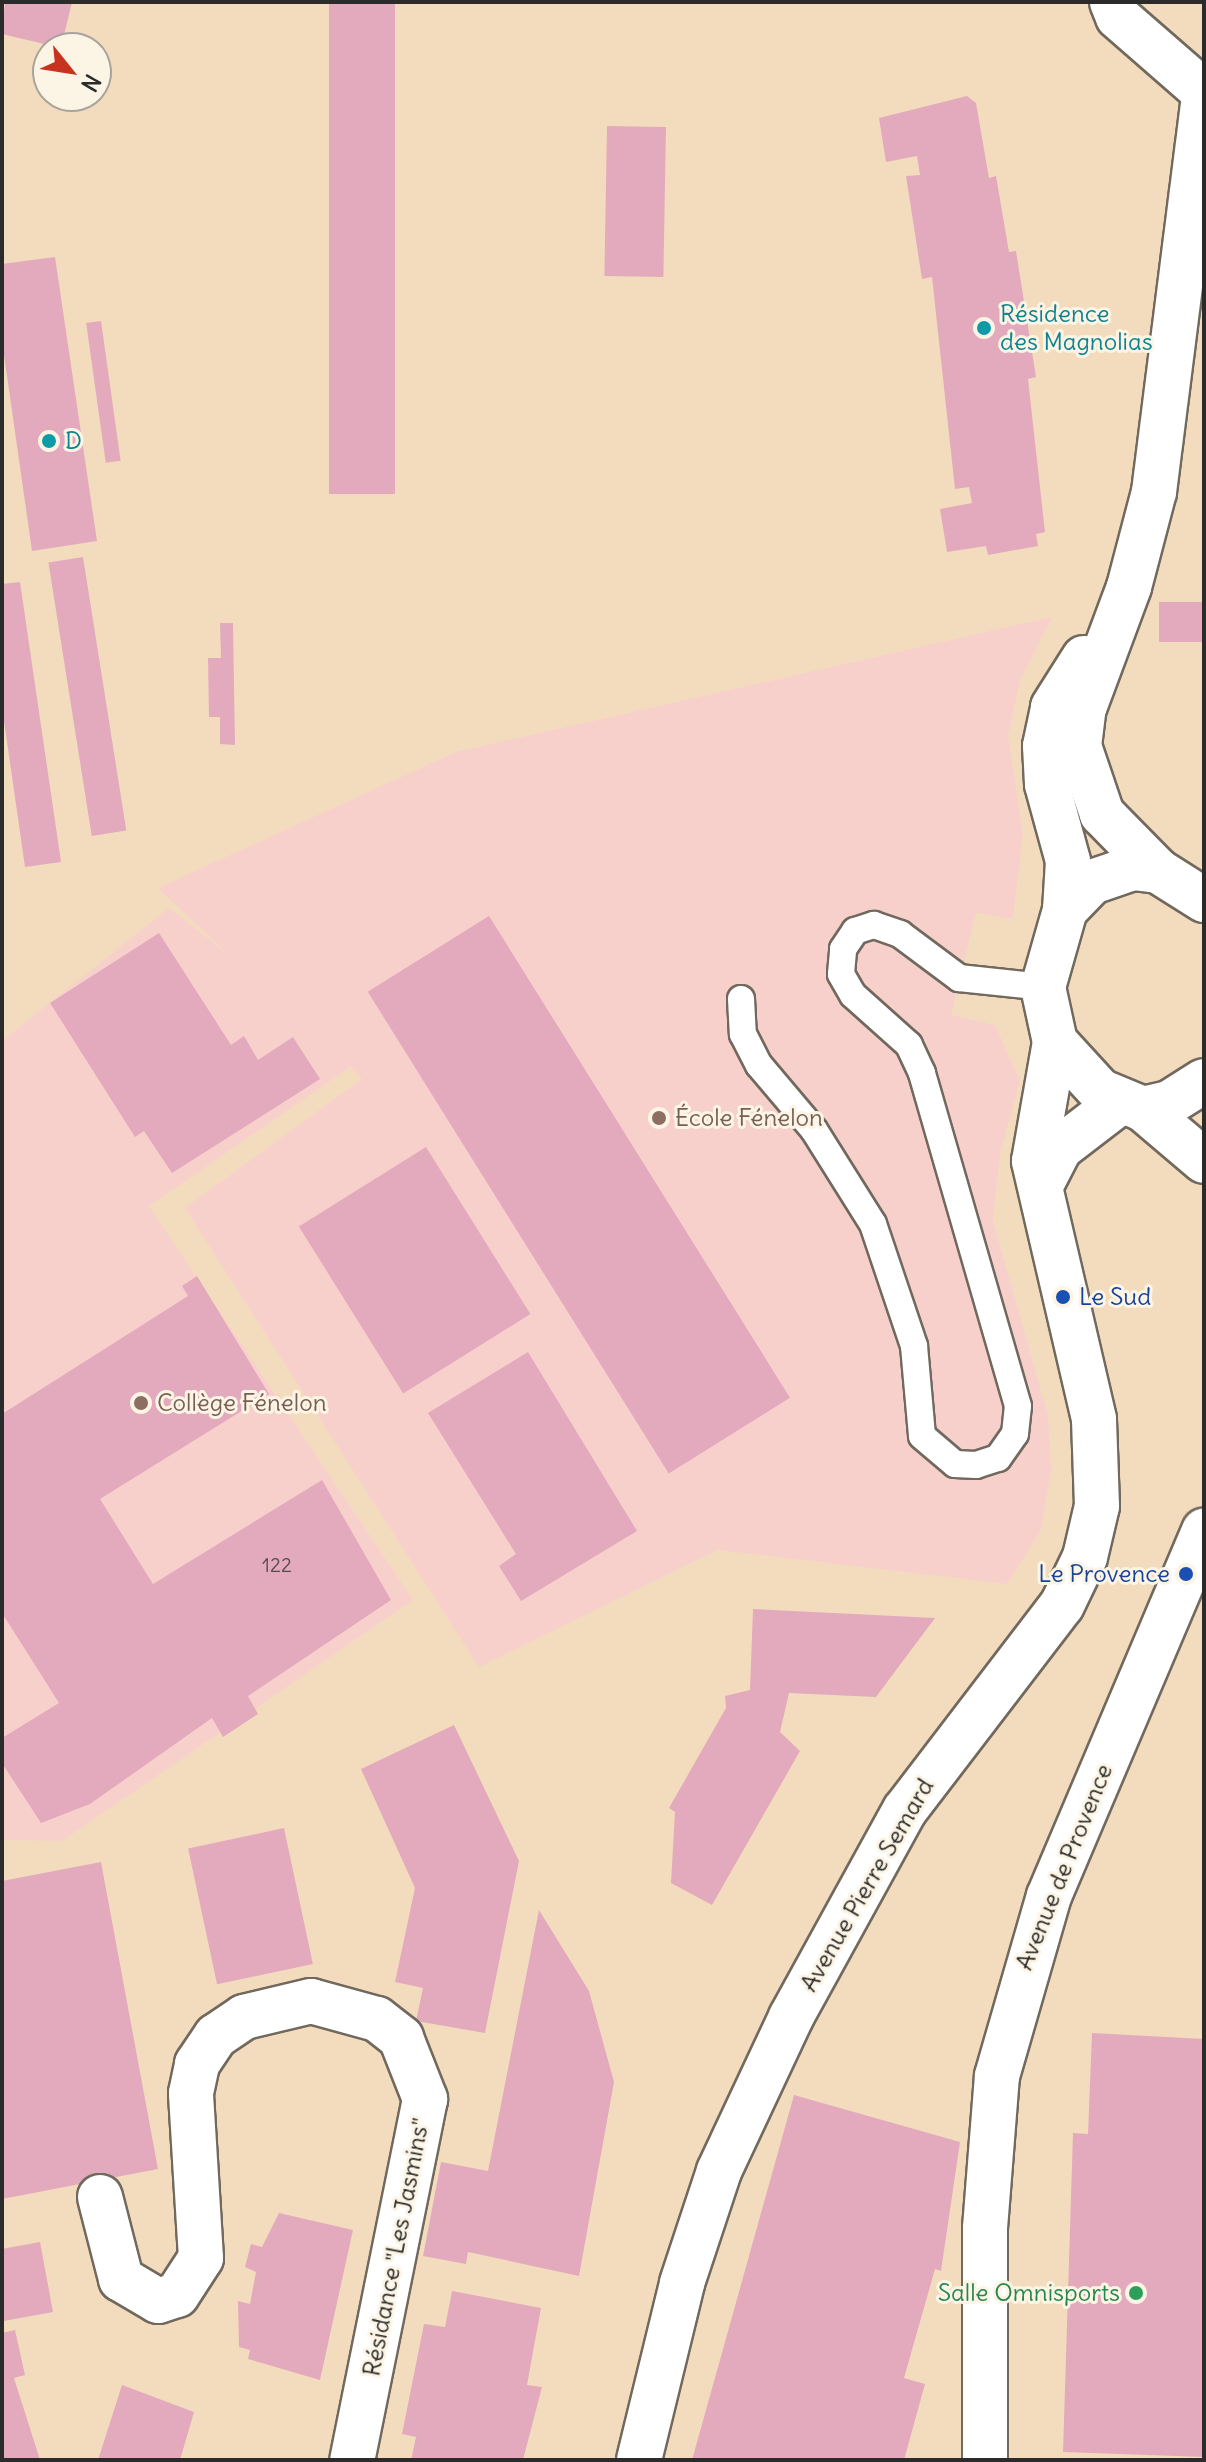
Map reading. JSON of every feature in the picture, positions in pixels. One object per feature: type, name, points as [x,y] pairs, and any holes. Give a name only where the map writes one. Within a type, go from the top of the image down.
[{"type":"main road","points":[[1112,2],[1118,17],[1204,109],[1154,492],[1114,628],[1084,708],[1079,746],[1102,814],[1158,871],[1204,900]]},
{"type":"main road","points":[[1114,628],[1078,664],[1053,707],[1045,746],[1047,784],[1068,861],[1065,910],[1043,987],[1055,1042],[1081,1077],[1132,1105],[1204,1161]]},
{"type":"main road","points":[[1065,910],[1092,882],[1133,868],[1158,871]]},
{"type":"main road","name":"Avenue Pierre Semard","points":[[639,2460],[719,2171],[791,2017],[905,1810],[1062,1605],[1085,1557],[1097,1506],[1094,1419],[1036,1194],[1034,1161],[1055,1042]]},
{"type":"main road","points":[[1036,1194],[1060,1148],[1132,1105],[1169,1103],[1204,1081]]},
{"type":"main road","name":"Avenue de Provence","points":[[985,2460],[985,2228],[1004,2047],[1049,1896],[1204,1530]]},
{"type":"main road","name":"Résidance \"Les Jasmins\"","points":[[100,2197],[121,2279],[158,2301],[177,2295],[194,2279],[201,2258],[191,2093],[197,2064],[216,2036],[244,2017],[311,2001],[377,2019],[401,2038],[425,2099],[352,2460]]},
{"type":"lane","points":[[741,999],[743,1034],[759,1065],[814,1130],[873,1224],[914,1346],[922,1436],[955,1464],[976,1465],[998,1458],[1015,1434],[1018,1406],[922,1073],[909,1045],[853,995],[841,974],[843,949],[855,931],[874,925],[900,934],[959,978],[1043,987]]},
{"type":"shaded area","name":"École Fénelon","points":[[1052,617],[1020,681],[1008,736],[1023,834],[1013,919],[976,913],[951,1015],[995,1025],[1020,1081],[1000,1154],[993,1221],[1048,1416],[1051,1470],[1041,1530],[1007,1584],[718,1550],[479,1667],[185,1208],[362,1079],[350,1067],[149,1206],[413,1600],[62,1841],[2,1840],[2,1041],[169,908],[228,954],[158,888],[456,752]]},
{"type":"building","points":[[5,2],[72,2],[65,32],[32,32],[32,41],[2,34]]},
{"type":"building","points":[[329,2],[395,2],[395,494],[329,494]]},
{"type":"building","name":"Résidence des Magnolias","points":[[967,96],[976,103],[989,178],[996,176],[1009,252],[1016,251],[1036,377],[1028,379],[1045,532],[1036,534],[1038,546],[988,555],[986,546],[947,552],[940,509],[972,503],[969,487],[955,489],[932,277],[922,279],[906,176],[920,175],[917,156],[886,162],[879,118]]},
{"type":"building","points":[[607,126],[666,127],[663,277],[604,276]]},
{"type":"building","name":"D","points":[[55,257],[97,541],[32,551],[2,341],[2,264]]},
{"type":"building","points":[[101,321],[121,461],[106,463],[86,323]]},
{"type":"building","points":[[83,557],[126,831],[92,836],[48,562]]},
{"type":"building","points":[[20,582],[61,862],[25,867],[2,707],[2,584]]},
{"type":"building","points":[[1159,602],[1204,602],[1204,642],[1159,642]]},
{"type":"building","points":[[220,623],[233,623],[235,745],[220,744],[220,717],[209,717],[208,658],[221,658]]},
{"type":"building","name":"École Fénelon","points":[[489,916],[790,1398],[669,1473],[368,992]]},
{"type":"building","points":[[159,933],[231,1045],[244,1036],[258,1060],[293,1037],[320,1079],[172,1173],[144,1131],[135,1137],[50,1003]]},
{"type":"building","points":[[426,1147],[530,1314],[403,1394],[299,1226]]},
{"type":"building","name":"Collège Fénelon","points":[[197,1276],[269,1394],[100,1499],[153,1584],[322,1480],[391,1600],[248,1696],[258,1714],[223,1737],[212,1718],[90,1804],[41,1823],[2,1763],[2,1738],[59,1703],[2,1613],[2,1414],[188,1296],[182,1286]]},
{"type":"building","points":[[528,1352],[637,1531],[521,1601],[499,1566],[516,1554],[428,1413]]},
{"type":"building","points":[[753,1609],[935,1618],[876,1697],[789,1693],[780,1732],[800,1751],[712,1905],[671,1883],[675,1812],[669,1808],[726,1708],[725,1696],[750,1690]]},
{"type":"building","points":[[454,1725],[519,1861],[485,2033],[416,2021],[423,1988],[395,1982],[415,1888],[361,1769]]},
{"type":"building","points":[[284,1828],[313,1964],[217,1984],[188,1848]]},
{"type":"building","points":[[101,1862],[158,2169],[2,2199],[2,1881]]},
{"type":"building","points":[[539,1910],[589,1991],[614,2082],[579,2276],[468,2252],[466,2264],[423,2256],[441,2162],[488,2171]]},
{"type":"building","name":"Salle Omnisports","points":[[1092,2033],[1204,2039],[1204,2457],[1063,2452],[1073,2133],[1088,2134]]},
{"type":"building","points":[[794,2095],[960,2142],[941,2271],[935,2269],[904,2378],[925,2384],[904,2460],[692,2460]]},
{"type":"building","points":[[279,2213],[353,2230],[320,2380],[248,2359],[250,2350],[239,2347],[238,2301],[250,2304],[256,2272],[245,2267],[251,2244],[262,2247]]},
{"type":"building","points":[[40,2242],[53,2312],[4,2321],[2,2249]]},
{"type":"building","points":[[452,2291],[541,2308],[527,2385],[542,2387],[523,2460],[411,2460],[416,2437],[402,2434],[424,2324],[445,2327]]},
{"type":"building","points":[[15,2330],[25,2375],[14,2378],[40,2460],[2,2460],[2,2333]]},
{"type":"building","points":[[122,2385],[194,2412],[180,2460],[98,2460]]},
{"type":"place","name":"Résidence des Magnolias","points":[[984,328]]},
{"type":"place","name":"D","points":[[49,441]]},
{"type":"place","name":"École Fénelon","points":[[659,1118]]},
{"type":"place","name":"Le Sud","points":[[1063,1297]]},
{"type":"place","name":"Collège Fénelon","points":[[141,1403]]},
{"type":"place","name":"Le Provence","points":[[1186,1574]]},
{"type":"place","name":"Salle Omnisports","points":[[1136,2293]]}]
